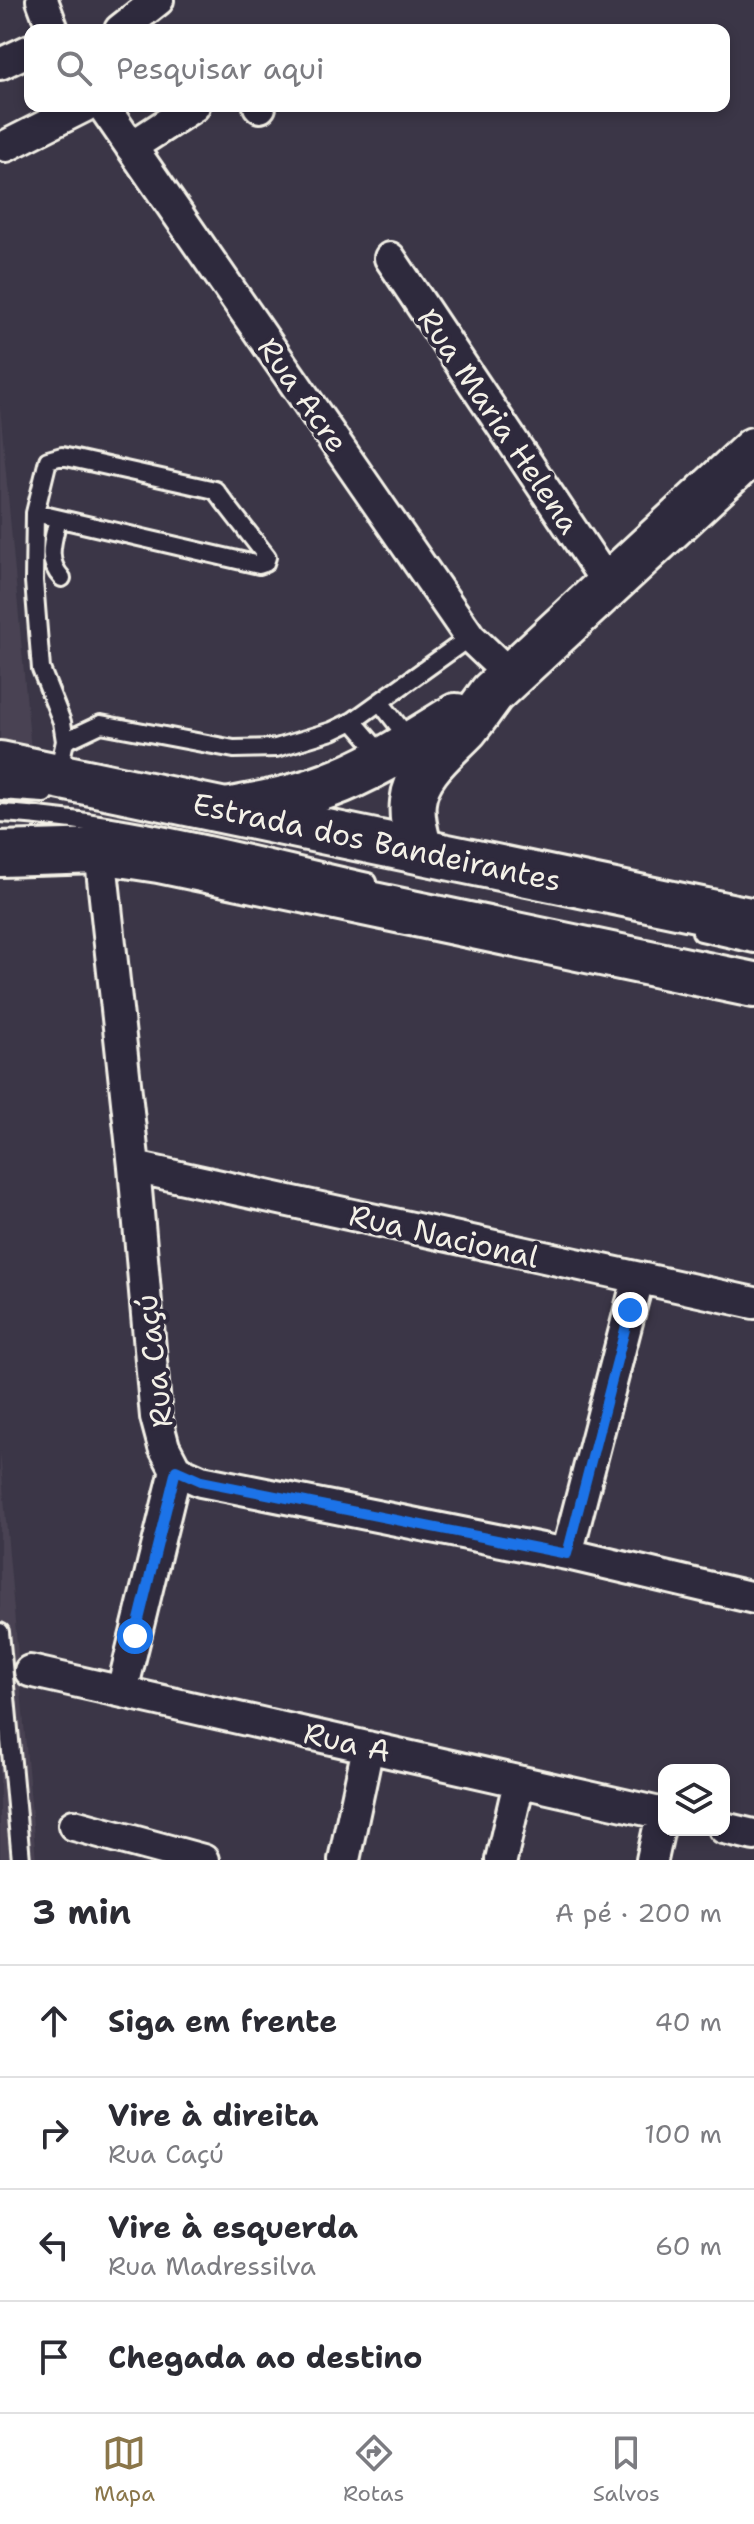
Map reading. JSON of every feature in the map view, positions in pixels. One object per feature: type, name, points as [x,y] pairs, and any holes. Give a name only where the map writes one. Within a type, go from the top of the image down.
[{"type":"main road","points":[[420,851],[413,820],[413,799],[418,782],[433,761],[502,685],[754,450]]},
{"type":"main road","points":[[231,810],[289,799],[329,786],[398,751],[502,685]]},
{"type":"main road","name":"Estrada dos Bandeirantes","points":[[0,764],[60,771],[754,921]]},
{"type":"main road","name":"Estrada dos Bandeirantes","points":[[0,854],[100,851],[159,860],[754,985]]},
{"type":"street","points":[[42,0],[51,24]]},
{"type":"street","points":[[128,24],[158,0]]},
{"type":"street","points":[[0,64],[24,53]]},
{"type":"street","points":[[6,146],[73,112]]},
{"type":"street","name":"Rua Acre","points":[[107,112],[502,685]]},
{"type":"street","points":[[131,147],[185,112]]},
{"type":"street","name":"Rua Maria Helena","points":[[390,258],[608,584]]},
{"type":"street","name":"Rua Caçú","points":[[100,851],[134,1167],[156,1417],[164,1447],[176,1470],[201,1481],[567,1554],[754,1598]]},
{"type":"street","name":"Rua Nacional","points":[[134,1167],[754,1303]]},
{"type":"street","points":[[567,1554],[638,1279]]},
{"type":"street","points":[[122,1691],[176,1470]]},
{"type":"street","name":"Rua A","points":[[30,1671],[658,1813]]},
{"type":"street","points":[[344,1860],[368,1747]]},
{"type":"street","points":[[501,1860],[519,1782]]},
{"type":"street","points":[[74,1825],[195,1859]]},
{"type":"street","points":[[730,1829],[754,1835]]},
{"type":"street","points":[[652,1860],[658,1835]]},
{"type":"lane","points":[[35,513],[259,565],[265,563],[267,557],[215,490],[62,456],[48,460],[35,513],[34,581],[41,669],[62,722],[60,771]]},
{"type":"lane","points":[[58,519],[51,562],[62,578]]},
{"type":"lane","points":[[0,791],[60,771],[101,724],[234,749],[276,748],[332,731],[353,721],[470,637]]},
{"type":"lane","points":[[380,702],[398,751]]},
{"type":"lane","points":[[353,721],[398,751]]},
{"type":"lane","points":[[0,813],[146,832],[380,884]]},
{"type":"lane","points":[[678,927],[754,944]]},
{"type":"lane","points":[[0,1632],[21,1860]]},
{"type":"shaded area","points":[[0,406],[31,751],[0,741]]},
{"type":"shaded area","points":[[0,1452],[36,1860],[0,1860]]},
{"type":"route","points":[[135,1636],[176,1470],[201,1481],[567,1554],[630,1310]]}]
